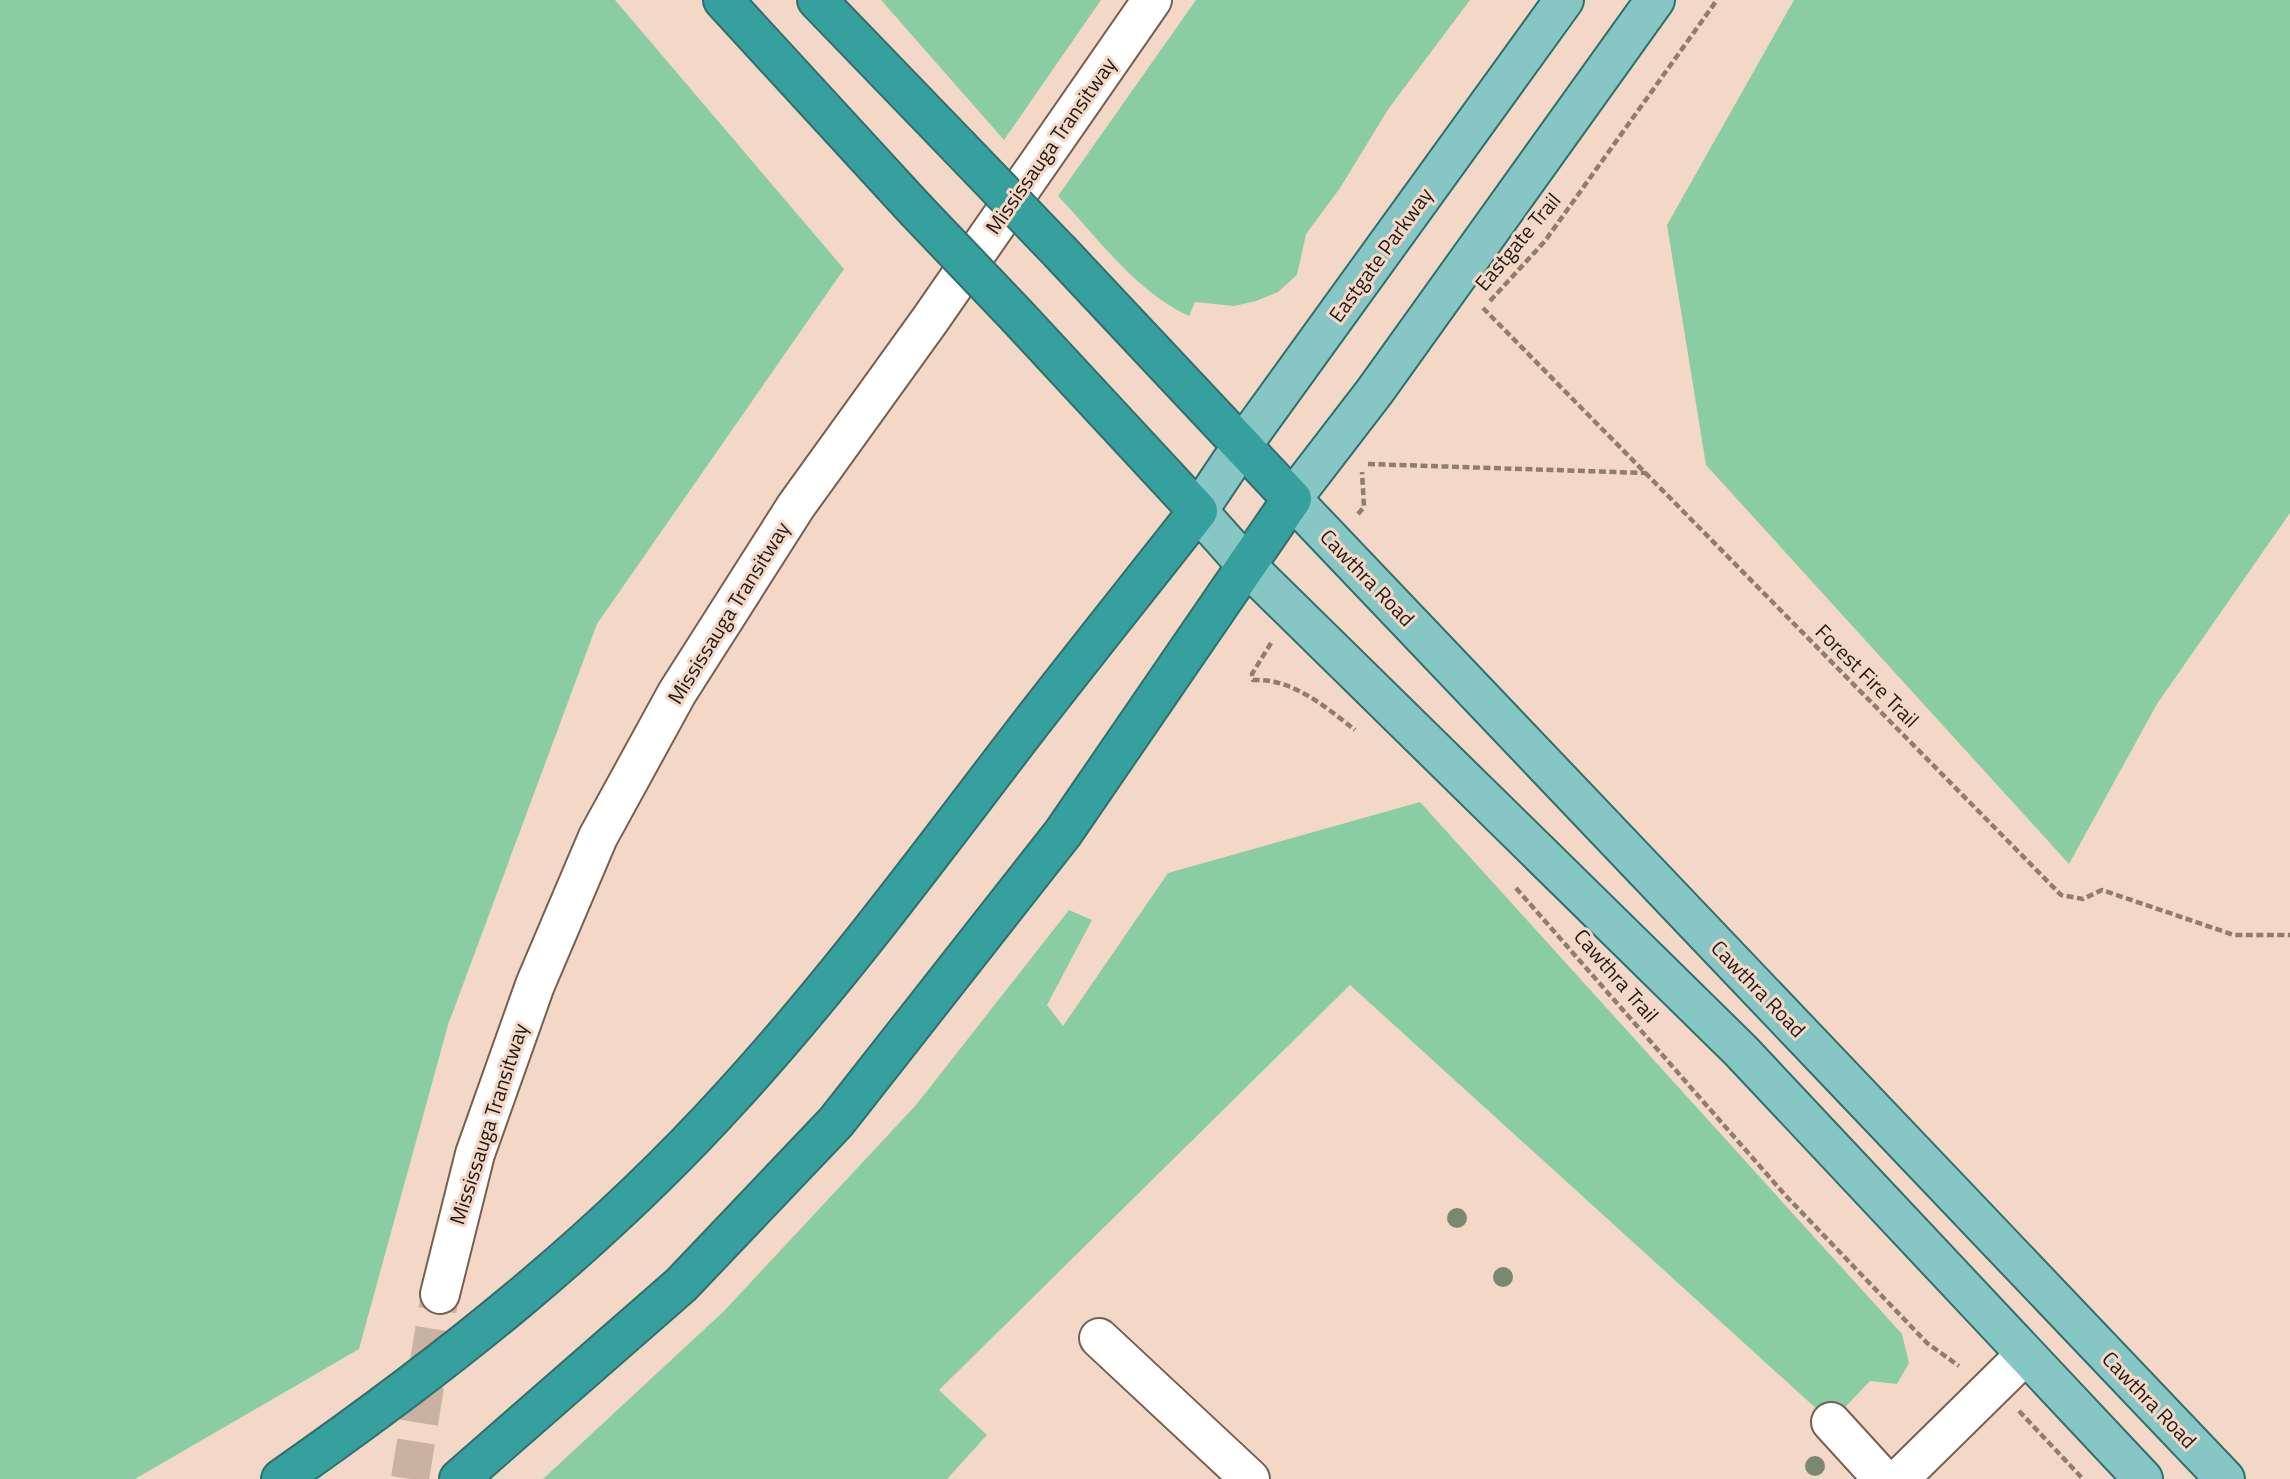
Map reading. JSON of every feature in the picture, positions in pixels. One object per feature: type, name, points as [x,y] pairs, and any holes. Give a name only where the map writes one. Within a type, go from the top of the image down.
[{"type":"highway","points":[[281,1479],[367,1419],[509,1308],[620,1211],[732,1097],[868,937],[1198,511],[723,0]]},
{"type":"highway","points":[[459,1479],[681,1285],[836,1122],[1063,833],[1248,567],[1292,499],[1061,253],[817,0]]},
{"type":"main road","name":"Eastgate Parkway","points":[[1198,511],[1241,447],[1564,0]]},
{"type":"main road","points":[[1292,499],[1375,391],[1655,0]]},
{"type":"main road","name":"Cawthra Road","points":[[1292,499],[2225,1479]]},
{"type":"main road","points":[[1198,511],[1248,567],[1741,1051],[2143,1479]]},
{"type":"lane","name":"Mississauga Transitway","points":[[440,1294],[475,1154],[535,985],[598,837],[677,693],[796,506],[930,320],[1152,0]]},
{"type":"lane","points":[[1099,1338],[1250,1479]]},
{"type":"lane","points":[[1899,1479],[2025,1355]]},
{"type":"lane","points":[[1831,1422],[1883,1479]]},
{"type":"path","name":"Eastgate Trail","points":[[1475,319],[1545,242],[1717,0]]},
{"type":"path","name":"Forest Fire Trail","points":[[1483,308],[2061,895],[2083,899],[2102,890],[2234,935],[2290,935]]},
{"type":"path","points":[[1364,507],[1363,463],[1371,453]]},
{"type":"path","points":[[1363,463],[1646,473]]},
{"type":"path","points":[[1252,674],[1253,680],[1268,679],[1321,703],[1363,736]]},
{"type":"path","name":"Cawthra Trail","points":[[1514,886],[1786,1196],[1927,1343]]},
{"type":"path","points":[[2015,1408],[2083,1479]]},
{"type":"green space","points":[[0,0],[615,0],[844,269],[597,624],[448,1025],[359,1349],[135,1479],[0,1479]]},
{"type":"green space","points":[[881,0],[1101,0],[1004,140]]},
{"type":"green space","points":[[1196,0],[1470,0],[1389,108],[1340,188],[1306,234],[1297,275],[1278,292],[1256,301],[1234,306],[1195,302],[1189,316],[1170,306],[1135,279],[1058,196]]},
{"type":"green space","points":[[1794,0],[2290,0],[2290,513],[2157,704],[2069,864],[1706,465],[1667,225]]},
{"type":"green space","points":[[1420,802],[1902,1334],[1909,1363],[1897,1384],[1870,1381],[1831,1422],[1350,985],[939,1390],[987,1435],[947,1479],[543,1479],[724,1311],[916,1105],[1069,910],[1092,920],[1047,1005],[1063,1026],[1168,873]]},
{"type":"tunnel","points":[[410,1479],[440,1294]]}]
